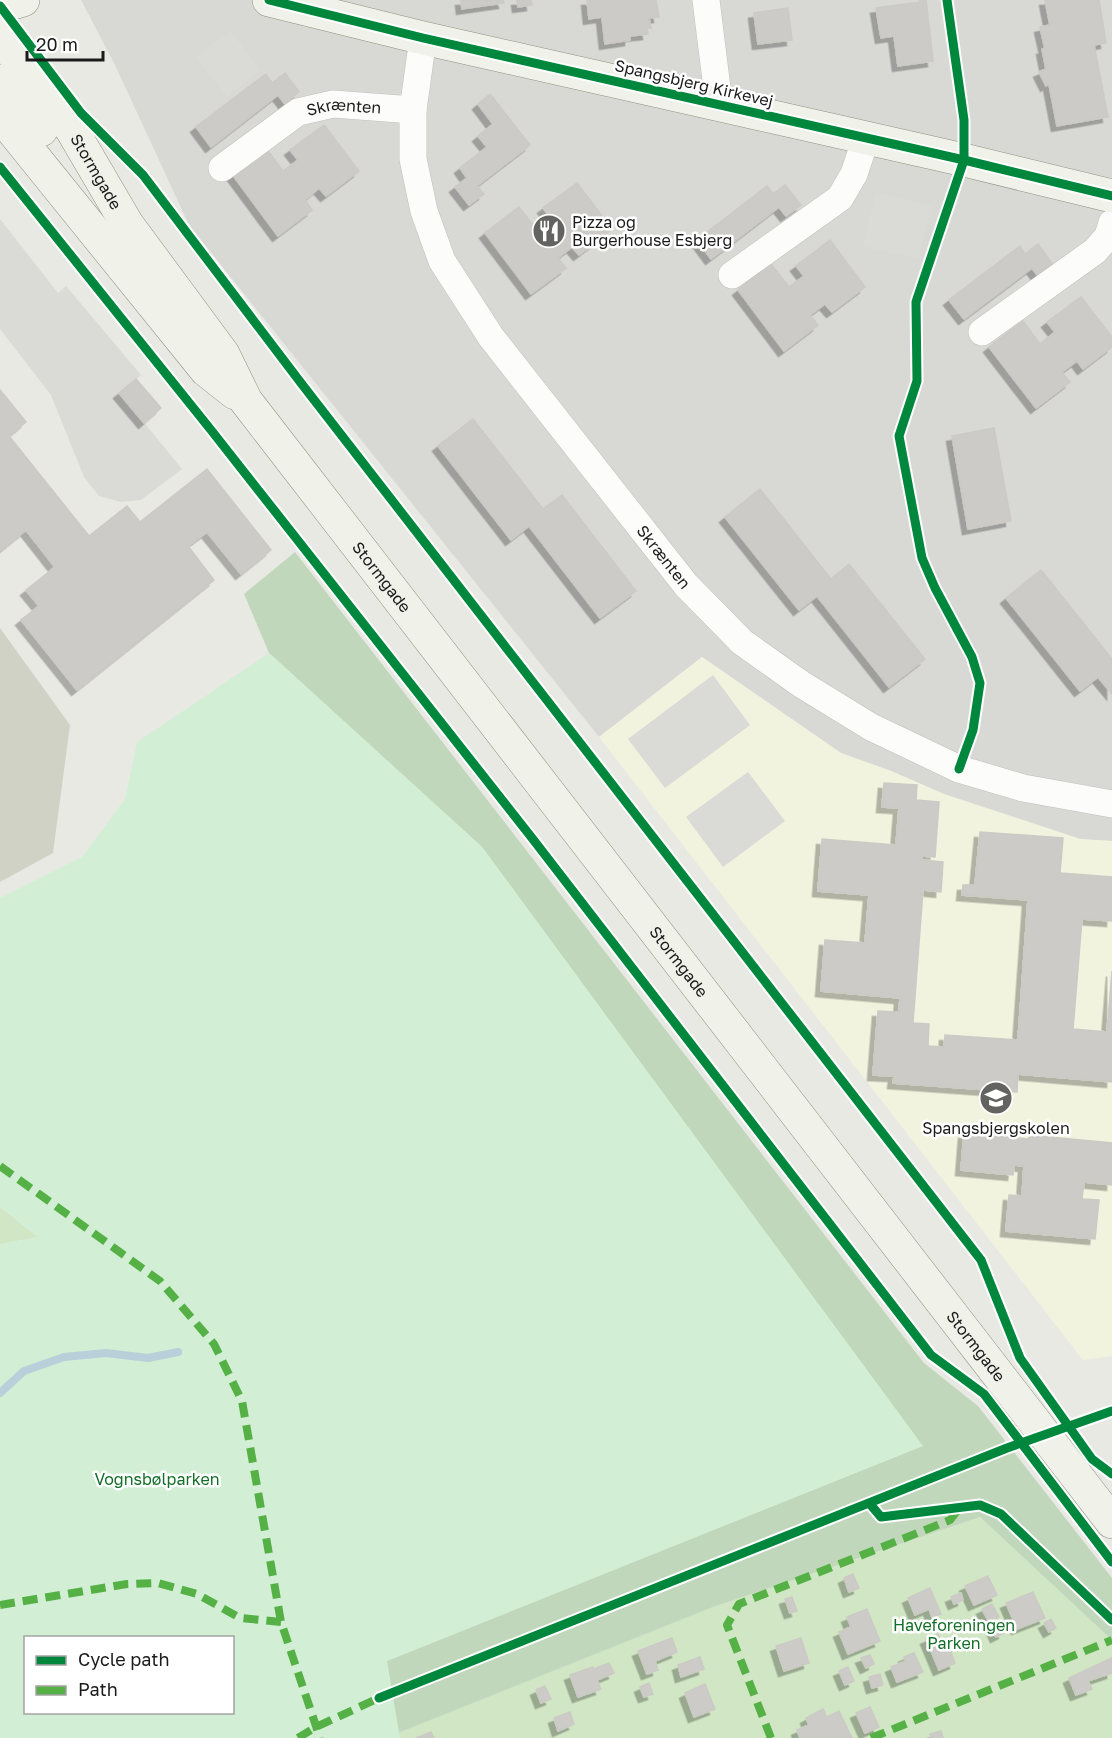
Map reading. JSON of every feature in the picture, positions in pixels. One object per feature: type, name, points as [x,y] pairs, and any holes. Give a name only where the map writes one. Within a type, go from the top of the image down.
[{"type":"street","points":[[0,7],[23,0]]},
{"type":"street","name":"Spangsbjerg Kirkevej","points":[[268,0],[308,4],[423,38],[719,104],[1112,196]]},
{"type":"street","points":[[705,0],[719,104]]},
{"type":"street","name":"Stormgade","points":[[0,38],[72,130],[127,224],[223,354],[246,401],[1112,1522]]},
{"type":"street","name":"Skrænten","points":[[423,38],[413,110],[413,159],[424,210],[442,261],[491,337],[686,585],[742,642],[801,684],[871,727],[959,769],[1023,788],[1112,804]]},
{"type":"street","points":[[0,81],[92,193],[127,224]]},
{"type":"street","name":"Skrænten","points":[[222,168],[298,112],[333,104],[413,110]]},
{"type":"street","name":"Stormgade","points":[[0,115],[206,370],[246,401]]},
{"type":"street","points":[[732,275],[840,198],[854,174],[866,138]]},
{"type":"street","points":[[982,332],[1095,251],[1108,236],[1112,223]]},
{"type":"shaded area","points":[[81,0],[1112,0],[1112,841],[1080,839],[944,794],[841,753],[702,657],[599,737],[189,225],[115,65]]},
{"type":"shaded area","points":[[230,31],[261,70],[227,97],[196,57]]},
{"type":"shaded area","points":[[876,193],[931,206],[918,259],[863,246]]},
{"type":"shaded area","points":[[0,219],[58,293],[66,286],[141,375],[120,393],[182,469],[141,500],[121,502],[99,496],[84,477],[51,395],[0,329]]},
{"type":"shaded area","points":[[295,552],[924,1363],[978,1406],[1112,1578],[1112,1640],[980,1517],[713,1607],[398,1733],[386,1661],[922,1446],[482,847],[269,653],[244,594]]},
{"type":"shaded area","points":[[0,628],[70,725],[53,853],[0,882]]},
{"type":"shaded area","name":"Spangsbjergskolen","points":[[702,657],[841,753],[944,794],[1080,839],[1112,841],[1112,1356],[1083,1360],[599,737]]},
{"type":"shaded area","points":[[713,675],[750,725],[665,788],[628,739]]},
{"type":"shaded area","points":[[748,772],[785,821],[723,867],[686,817]]},
{"type":"green space","name":"Vognsbølparken","points":[[269,653],[482,847],[923,1446],[387,1661],[400,1738],[0,1738],[0,1244],[38,1237],[0,1207],[0,898],[82,857],[125,799],[137,742]]},
{"type":"green space","points":[[0,1207],[38,1237],[0,1244]]},
{"type":"green space","name":"Haveforeningen Parken","points":[[980,1517],[1112,1640],[1112,1738],[400,1738],[398,1733],[713,1607]]},
{"type":"building","points":[[461,0],[503,0],[504,3],[462,9]]},
{"type":"building","points":[[517,0],[531,0],[532,5],[518,7]]},
{"type":"building","points":[[587,0],[656,0],[659,17],[649,18],[651,28],[647,28],[648,34],[630,36],[630,40],[605,44],[602,17],[589,19]]},
{"type":"building","points":[[920,0],[926,0],[933,61],[898,66],[894,36],[881,38],[876,8],[920,2]]},
{"type":"building","points":[[1045,0],[1099,0],[1106,43],[1094,45],[1108,117],[1057,126],[1049,84],[1046,86],[1039,72],[1046,69],[1042,49],[1045,49],[1040,27],[1050,25]]},
{"type":"building","points":[[788,8],[792,40],[758,44],[754,13]]},
{"type":"building","points":[[285,73],[299,92],[285,104],[278,95],[211,147],[196,127],[266,74],[272,83]]},
{"type":"building","points":[[490,94],[530,145],[477,186],[484,194],[469,205],[455,187],[467,178],[460,168],[487,147],[478,136],[493,124],[478,104]]},
{"type":"building","points":[[324,125],[359,171],[326,196],[319,188],[305,200],[312,210],[278,236],[232,174],[266,148],[283,171],[298,160],[290,150]]},
{"type":"building","points":[[577,183],[612,229],[579,255],[572,247],[558,258],[566,268],[531,294],[485,233],[519,207],[536,229],[551,218],[543,208]]},
{"type":"building","points":[[785,185],[801,205],[786,216],[779,207],[711,259],[697,240],[767,186],[773,194]]},
{"type":"building","points":[[830,240],[865,287],[832,312],[825,304],[810,315],[818,325],[784,351],[738,290],[771,264],[789,287],[804,276],[796,266]]},
{"type":"building","points":[[1038,244],[1053,265],[1038,276],[1032,268],[964,319],[949,300],[1020,246],[1025,254]]},
{"type":"building","points":[[1081,297],[1112,337],[1112,347],[1083,369],[1077,361],[1062,372],[1070,382],[1036,408],[989,347],[1023,321],[1040,344],[1055,332],[1047,322]]},
{"type":"building","points":[[136,379],[161,408],[144,423],[119,393]]},
{"type":"building","points":[[0,390],[26,422],[9,436],[89,536],[127,506],[140,522],[207,469],[271,550],[241,574],[207,532],[188,546],[214,580],[77,690],[21,620],[39,606],[26,590],[55,567],[26,530],[0,551]]},
{"type":"building","points":[[473,419],[543,509],[562,495],[636,591],[600,618],[529,526],[511,540],[438,446]]},
{"type":"building","points":[[994,428],[1011,521],[968,529],[952,436]]},
{"type":"building","points":[[760,489],[831,579],[849,564],[925,659],[889,687],[817,596],[799,610],[725,517]]},
{"type":"building","points":[[1041,570],[1112,659],[1112,694],[1098,677],[1080,691],[1006,598]]},
{"type":"building","points":[[884,783],[917,785],[916,800],[939,802],[935,857],[922,856],[922,860],[943,862],[941,892],[923,890],[913,1023],[929,1024],[928,1046],[944,1047],[945,1035],[1018,1040],[1028,900],[962,895],[963,885],[975,885],[980,832],[1063,838],[1060,873],[1112,877],[1112,921],[1082,919],[1073,1029],[1107,1032],[1112,971],[1112,1082],[1018,1074],[1017,1092],[893,1083],[894,1076],[873,1075],[878,1011],[899,1012],[900,998],[821,991],[825,940],[865,943],[869,895],[818,891],[822,839],[896,845],[899,808],[882,807]]},
{"type":"building","points":[[964,1133],[1029,1139],[1029,1135],[1112,1143],[1112,1185],[1084,1182],[1082,1199],[1099,1200],[1095,1239],[1006,1231],[1009,1195],[1022,1196],[1024,1166],[1014,1165],[1013,1175],[961,1170]]},
{"type":"building","points":[[853,1574],[859,1588],[849,1592],[844,1578]]},
{"type":"building","points":[[988,1576],[997,1595],[974,1605],[965,1586]]},
{"type":"building","points":[[930,1588],[941,1614],[932,1617],[929,1609],[915,1615],[908,1598]]},
{"type":"building","points":[[1033,1592],[1045,1618],[1017,1629],[1006,1603]]},
{"type":"building","points":[[961,1593],[963,1600],[954,1604],[951,1597]]},
{"type":"building","points":[[792,1597],[797,1611],[790,1613],[785,1599]]},
{"type":"building","points":[[992,1604],[999,1617],[989,1622],[982,1609]]},
{"type":"building","points":[[867,1609],[880,1641],[848,1654],[839,1632],[851,1627],[847,1617]]},
{"type":"building","points":[[1051,1619],[1056,1628],[1049,1632],[1044,1623]]},
{"type":"building","points":[[1000,1624],[1004,1633],[996,1637],[992,1628]]},
{"type":"building","points":[[938,1634],[944,1649],[949,1647],[955,1663],[939,1670],[926,1639]]},
{"type":"building","points":[[672,1638],[677,1652],[655,1661],[658,1670],[647,1674],[638,1651]]},
{"type":"building","points":[[801,1638],[809,1663],[784,1671],[776,1646]]},
{"type":"building","points":[[914,1653],[923,1672],[897,1682],[891,1667],[906,1661],[904,1657]]},
{"type":"building","points":[[870,1655],[874,1664],[866,1668],[861,1658]]},
{"type":"building","points":[[700,1657],[704,1669],[681,1677],[678,1665]]},
{"type":"building","points":[[1112,1658],[1112,1673],[1088,1681],[1092,1689],[1076,1695],[1069,1678]]},
{"type":"building","points":[[609,1663],[614,1673],[597,1680],[601,1689],[578,1697],[570,1675]]},
{"type":"building","points":[[848,1667],[854,1681],[845,1685],[839,1671]]},
{"type":"building","points":[[880,1674],[883,1685],[872,1688],[869,1677]]},
{"type":"building","points":[[649,1683],[653,1694],[644,1697],[640,1687]]},
{"type":"building","points":[[705,1684],[715,1709],[694,1717],[685,1693]]},
{"type":"building","points":[[545,1686],[551,1699],[541,1703],[536,1690]]},
{"type":"building","points":[[870,1707],[879,1727],[865,1733],[856,1713]]},
{"type":"building","points":[[823,1709],[827,1717],[839,1711],[852,1738],[800,1738],[797,1730],[809,1725],[806,1718]]},
{"type":"building","points":[[570,1712],[574,1724],[558,1731],[554,1718]]},
{"type":"building","points":[[941,1731],[943,1738],[931,1738],[930,1734]]},
{"type":"building","points":[[431,1732],[434,1738],[416,1738]]},
{"type":"waterway","points":[[0,1393],[24,1371],[64,1357],[106,1353],[148,1358],[178,1352]]},
{"type":"marked path","points":[[0,1166],[160,1281],[214,1344],[242,1401],[281,1622],[320,1738]]},
{"type":"marked path","points":[[771,1738],[727,1625],[739,1604],[950,1520],[960,1507]]},
{"type":"marked path","points":[[0,1605],[127,1584],[158,1583],[197,1594],[240,1618],[281,1622]]},
{"type":"marked path","points":[[871,1738],[1112,1640]]},
{"type":"marked path","points":[[298,1738],[316,1727],[379,1698]]},
{"type":"cycle path","points":[[269,0],[423,38],[964,160],[1112,196]]},
{"type":"cycle path","points":[[947,0],[964,120],[964,160],[916,302],[917,381],[899,436],[922,558],[935,588],[972,657],[980,683],[973,730],[959,769]]},
{"type":"cycle path","points":[[0,6],[81,113],[143,175],[301,383],[981,1260],[1020,1358],[1092,1459],[1112,1474]]},
{"type":"cycle path","points":[[0,167],[211,430],[532,838],[931,1355],[984,1394],[1112,1562]]},
{"type":"cycle path","points":[[379,1698],[1007,1448],[1112,1411]]},
{"type":"cycle path","points":[[870,1504],[881,1517],[980,1505],[1001,1514],[1112,1620]]},
{"type":"place","name":"Pizza og Burgerhouse Esbjerg","points":[[549,231]]},
{"type":"place","name":"Spangsbjergskolen","points":[[996,1098]]}]
